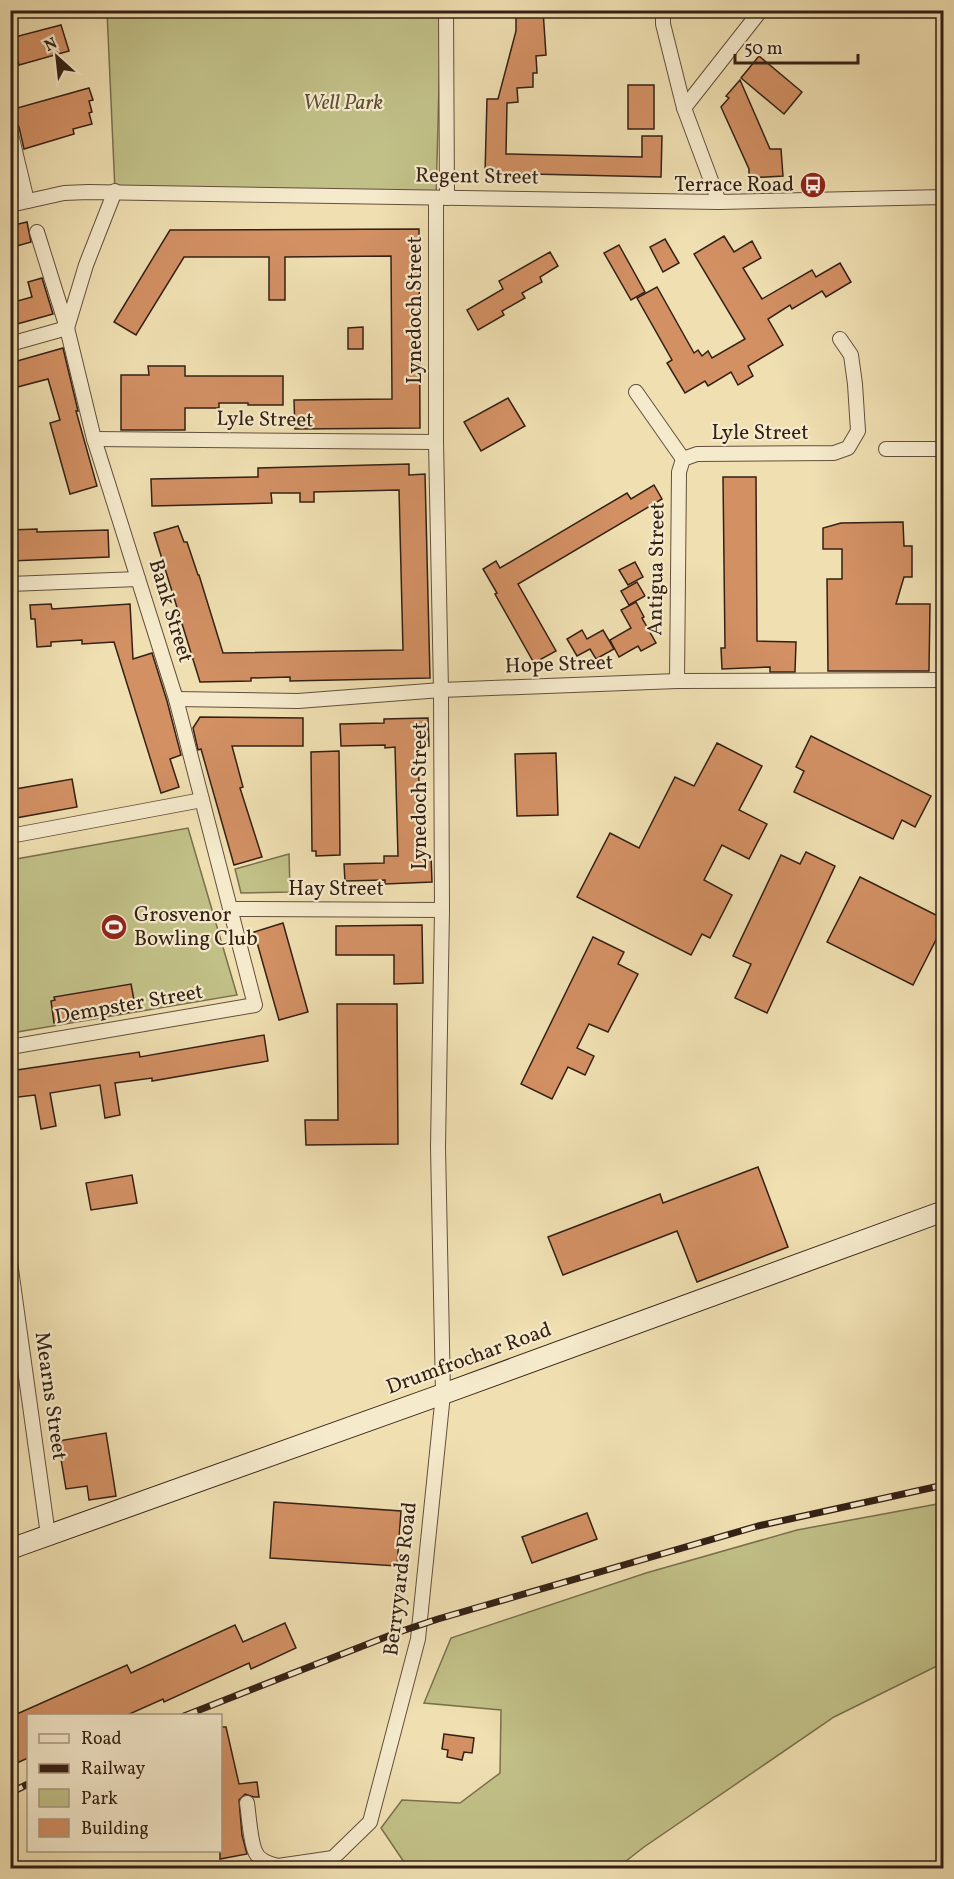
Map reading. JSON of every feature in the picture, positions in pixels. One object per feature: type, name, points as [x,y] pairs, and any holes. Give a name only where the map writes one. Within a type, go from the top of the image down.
[{"type":"main road","name":"Drumfrochar Road","points":[[10,1549],[443,1394],[944,1210]]},
{"type":"street","name":"Lynedoch Street","points":[[443,1394],[438,1147],[442,910],[441,690],[436,442],[446,10]]},
{"type":"street","points":[[684,108],[761,10]]},
{"type":"street","points":[[663,17],[684,108],[719,202]]},
{"type":"street","points":[[10,130],[27,201]]},
{"type":"street","name":"Regent Street","points":[[10,205],[64,194],[115,192],[719,202],[944,197]]},
{"type":"street","points":[[10,344],[67,328],[86,265],[115,192]]},
{"type":"street","name":"Bank Street","points":[[37,231],[67,328],[94,439],[176,699],[255,1005]]},
{"type":"street","name":"Lyle Street","points":[[636,392],[683,459],[697,454],[834,453],[848,448],[858,431],[851,356],[840,339]]},
{"type":"street","name":"Lyle Street","points":[[94,439],[436,442]]},
{"type":"street","points":[[886,449],[944,449]]},
{"type":"street","name":"Antigua Street","points":[[677,681],[679,472],[683,459]]},
{"type":"street","points":[[10,584],[138,579]]},
{"type":"street","name":"Hope Street","points":[[176,699],[298,700],[441,690],[677,681],[944,680]]},
{"type":"street","points":[[10,836],[202,800]]},
{"type":"street","name":"Hay Street","points":[[230,909],[442,910]]},
{"type":"street","name":"Dempster Street","points":[[10,1047],[255,1005]]},
{"type":"street","name":"Mearns Street","points":[[10,1262],[48,1535]]},
{"type":"street","name":"Berryyards Road","points":[[247,1803],[255,1853],[261,1860],[278,1866],[329,1863],[370,1822],[418,1639],[443,1394]]},
{"type":"green space","name":"Well Park","points":[[107,11],[441,11],[436,198],[115,191]]},
{"type":"green space","name":"Grosvenor Bowling Club","points":[[188,828],[237,995],[11,1033],[11,860]]},
{"type":"green space","points":[[289,854],[290,892],[241,893],[235,869]]},
{"type":"green space","points":[[943,1503],[943,1663],[834,1717],[644,1847],[617,1868],[408,1868],[381,1828],[402,1800],[460,1803],[500,1773],[501,1710],[424,1703],[451,1638],[646,1573],[797,1530]]},
{"type":"building","points":[[516,10],[543,10],[546,55],[536,56],[537,73],[533,73],[533,87],[517,88],[518,102],[507,103],[506,154],[642,157],[642,136],[662,136],[661,177],[485,173],[487,99],[498,99],[516,31]]},
{"type":"building","points":[[61,25],[69,51],[19,65],[11,38]]},
{"type":"building","points":[[759,56],[802,92],[784,114],[741,78]]},
{"type":"building","points":[[740,80],[770,149],[781,149],[783,176],[749,178],[749,169],[721,107],[729,98],[726,96]]},
{"type":"building","points":[[628,85],[654,85],[654,129],[628,129]]},
{"type":"building","points":[[89,88],[93,100],[89,101],[92,124],[73,129],[74,134],[24,149],[19,127],[10,121],[10,110]]},
{"type":"building","points":[[27,222],[31,242],[10,248],[10,226]]},
{"type":"building","points":[[419,229],[420,428],[295,429],[294,400],[392,399],[391,256],[285,257],[285,300],[269,300],[269,257],[184,257],[136,335],[114,322],[170,230]]},
{"type":"building","points":[[724,236],[734,252],[752,241],[761,258],[743,268],[762,299],[812,270],[816,277],[840,263],[851,282],[826,297],[822,291],[792,309],[790,305],[768,319],[783,345],[748,366],[753,376],[738,385],[731,372],[708,386],[705,381],[685,393],[667,363],[672,360],[637,298],[657,287],[694,353],[698,350],[702,356],[708,351],[712,358],[745,339],[694,254]]},
{"type":"building","points":[[665,239],[679,263],[663,272],[650,247]]},
{"type":"building","points":[[619,245],[645,292],[631,300],[604,253]]},
{"type":"building","points":[[550,252],[558,266],[540,277],[542,282],[522,293],[525,298],[502,311],[504,315],[478,330],[467,310],[503,289],[499,281]]},
{"type":"building","points":[[42,278],[53,314],[10,326],[10,303],[32,297],[28,282]]},
{"type":"building","points":[[363,327],[363,349],[348,349],[348,328]]},
{"type":"building","points":[[63,348],[78,411],[76,411],[97,486],[70,494],[50,423],[60,420],[48,379],[10,389],[10,363]]},
{"type":"building","points":[[148,366],[185,366],[185,376],[283,376],[283,405],[219,403],[219,408],[185,408],[185,430],[121,430],[121,375],[149,375]]},
{"type":"building","points":[[508,398],[525,426],[481,451],[464,422]]},
{"type":"building","points":[[409,464],[409,475],[425,474],[430,678],[290,681],[290,677],[251,678],[251,681],[200,682],[154,533],[178,526],[184,542],[187,542],[199,575],[223,653],[403,650],[399,490],[314,492],[314,502],[300,502],[300,493],[271,493],[272,503],[152,506],[151,479],[258,477],[258,468]]},
{"type":"building","points":[[723,477],[756,477],[757,641],[796,642],[795,672],[770,672],[770,667],[722,669],[721,648],[725,648]]},
{"type":"building","points":[[654,485],[662,499],[518,584],[556,651],[534,663],[483,569],[496,561],[500,568],[627,493],[631,499]]},
{"type":"building","points":[[903,522],[904,546],[912,546],[912,577],[904,577],[896,604],[930,604],[929,671],[828,671],[827,579],[842,579],[842,549],[823,549],[823,528],[841,523]]},
{"type":"building","points":[[37,529],[37,532],[108,530],[109,557],[10,561],[10,530]]},
{"type":"building","points":[[635,562],[643,577],[628,585],[619,570]]},
{"type":"building","points":[[637,582],[645,596],[629,605],[621,591]]},
{"type":"building","points":[[636,602],[656,643],[641,651],[638,646],[619,657],[610,640],[631,628],[621,610]]},
{"type":"building","points":[[51,604],[52,609],[130,604],[133,659],[152,653],[181,755],[170,759],[179,787],[161,793],[114,642],[82,644],[82,640],[51,642],[51,646],[37,647],[35,619],[31,619],[30,605]]},
{"type":"building","points":[[582,630],[587,639],[603,630],[614,649],[596,659],[590,649],[577,656],[567,639]]},
{"type":"building","points":[[200,717],[303,718],[303,746],[232,746],[243,787],[240,788],[262,857],[234,865],[201,749],[198,750],[193,728]]},
{"type":"building","points":[[428,718],[429,746],[418,746],[421,856],[431,855],[432,882],[385,884],[385,880],[345,881],[344,864],[384,863],[384,856],[398,856],[395,747],[385,748],[385,745],[341,746],[340,724],[384,723],[384,719]]},
{"type":"building","points":[[811,736],[931,796],[915,827],[902,820],[893,839],[794,792],[804,771],[796,767]]},
{"type":"building","points":[[717,743],[762,766],[739,810],[767,824],[749,859],[722,845],[704,880],[732,895],[710,938],[702,934],[691,955],[577,897],[610,833],[639,848],[675,777],[694,786]]},
{"type":"building","points":[[339,751],[340,855],[316,856],[316,851],[312,851],[311,752]]},
{"type":"building","points":[[556,753],[558,815],[517,816],[515,754]]},
{"type":"building","points":[[72,779],[77,807],[10,819],[10,790]]},
{"type":"building","points":[[806,852],[835,866],[767,1013],[735,998],[751,964],[733,956],[781,855],[800,864]]},
{"type":"building","points":[[860,877],[944,919],[944,924],[913,985],[827,942]]},
{"type":"building","points":[[283,923],[308,1012],[279,1020],[254,932]]},
{"type":"building","points":[[422,925],[423,983],[394,984],[394,955],[336,955],[336,926]]},
{"type":"building","points":[[593,937],[624,952],[618,964],[638,974],[608,1032],[589,1024],[577,1048],[594,1056],[585,1075],[568,1067],[552,1099],[521,1084]]},
{"type":"building","points":[[131,984],[136,1011],[54,1023],[51,1001],[55,1000],[54,997]]},
{"type":"building","points":[[337,1004],[397,1004],[398,1144],[306,1145],[305,1120],[338,1120]]},
{"type":"building","points":[[264,1035],[268,1061],[152,1081],[152,1078],[115,1083],[120,1115],[105,1118],[100,1085],[50,1093],[56,1126],[41,1129],[35,1095],[10,1098],[10,1071],[139,1052],[140,1057]]},
{"type":"building","points":[[758,1167],[788,1247],[697,1282],[677,1231],[563,1275],[548,1237],[660,1194],[663,1203]]},
{"type":"building","points":[[132,1175],[137,1203],[91,1210],[86,1183]]},
{"type":"building","points":[[106,1433],[116,1496],[89,1500],[87,1486],[66,1489],[58,1441]]},
{"type":"building","points":[[274,1502],[401,1511],[397,1566],[270,1558]]},
{"type":"building","points":[[587,1513],[597,1539],[532,1563],[522,1537]]},
{"type":"building","points":[[285,1623],[296,1648],[251,1669],[249,1663],[164,1702],[163,1699],[129,1714],[27,1714],[27,1758],[10,1766],[10,1717],[127,1665],[131,1673],[235,1625],[243,1642]]},
{"type":"building","points":[[222,1727],[226,1727],[239,1784],[257,1782],[259,1797],[245,1794],[239,1800],[242,1835],[247,1854],[220,1859],[220,1852],[222,1852]]},
{"type":"building","points":[[444,1734],[474,1738],[472,1753],[464,1752],[462,1760],[447,1757],[448,1750],[442,1749]]},
{"type":"railway","points":[[189,1714],[396,1633],[438,1619],[758,1526],[944,1485]]},
{"type":"railway","points":[[10,1793],[27,1784]]},
{"type":"place","name":"Terrace Road","points":[[813,185]]},
{"type":"place","name":"Grosvenor Bowling Club","points":[[114,927]]}]
